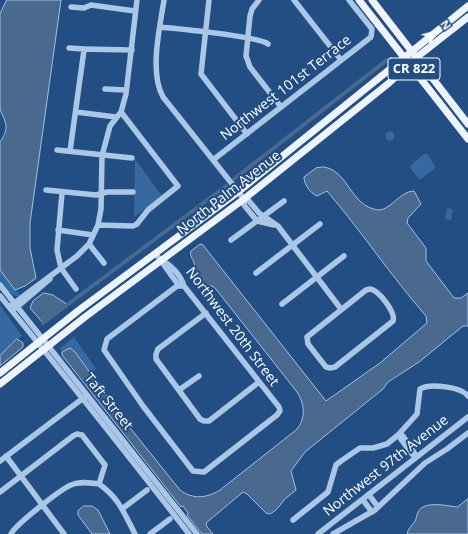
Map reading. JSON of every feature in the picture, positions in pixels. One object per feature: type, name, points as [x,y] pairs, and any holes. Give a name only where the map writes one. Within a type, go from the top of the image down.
[{"type":"main road","name":"CR 822","points":[[359,0],[468,139]]},
{"type":"main road","name":"CR 822","points":[[372,0],[468,124]]},
{"type":"main road","name":"North Palm Avenue","points":[[0,373],[40,341],[238,192],[468,6]]},
{"type":"main road","name":"North Palm Avenue","points":[[0,384],[244,200],[410,65],[417,57],[468,17]]},
{"type":"street","points":[[10,309],[41,288],[53,274],[89,244],[98,225],[102,156],[108,133],[120,112],[126,90],[137,0]]},
{"type":"street","points":[[164,0],[156,73],[157,87],[163,97],[244,200],[244,205],[252,216],[257,220],[274,225],[284,234]]},
{"type":"street","points":[[209,0],[201,74],[247,134]]},
{"type":"street","points":[[259,0],[252,9],[246,50],[247,61],[281,107]]},
{"type":"street","points":[[294,0],[341,60]]},
{"type":"street","name":"Northwest 101st Terrace","points":[[213,160],[371,37],[372,30],[349,0]]},
{"type":"street","points":[[71,7],[84,8],[91,3],[135,11]]},
{"type":"street","points":[[160,27],[248,38],[264,41],[268,44]]},
{"type":"street","points":[[69,48],[84,50],[105,48],[132,50]]},
{"type":"street","points":[[70,152],[84,50]]},
{"type":"street","points":[[105,89],[126,90]]},
{"type":"street","points":[[76,112],[116,117]]},
{"type":"street","points":[[98,225],[123,226],[137,224],[148,210],[178,186],[120,112]]},
{"type":"street","points":[[57,150],[132,158]]},
{"type":"street","points":[[46,190],[62,193],[96,195],[133,192]]},
{"type":"street","points":[[62,193],[57,250],[61,268],[76,288]]},
{"type":"street","points":[[244,200],[250,201],[258,212],[278,226],[341,309]]},
{"type":"street","points":[[231,240],[284,201]]},
{"type":"street","points":[[252,216],[258,212]]},
{"type":"street","points":[[256,273],[320,224]]},
{"type":"street","points":[[58,230],[93,235]]},
{"type":"street","points":[[89,244],[104,262]]},
{"type":"street","name":"Northwest 20th Street","points":[[156,254],[162,261],[168,273],[180,286],[206,313],[279,407],[280,411],[277,415],[204,472],[199,473],[193,471],[143,406],[104,350],[104,345],[107,339],[180,286],[182,281],[168,263],[162,261]]},
{"type":"street","points":[[282,304],[344,256]]},
{"type":"street","name":"Taft Street","points":[[0,285],[16,305],[40,341]]},
{"type":"street","points":[[372,289],[376,291],[392,312],[394,318],[392,323],[335,367],[328,368],[309,346],[307,339],[309,334],[341,309],[366,290],[372,289]]},
{"type":"street","name":"Taft Street","points":[[0,296],[46,348],[85,396],[192,533]]},
{"type":"street","points":[[206,313],[158,349],[156,354],[156,359],[200,419],[204,421],[208,420],[259,382]]},
{"type":"street","points":[[179,390],[199,376]]},
{"type":"street","points":[[293,520],[328,492],[336,465],[360,448],[374,448],[387,444],[398,435],[416,414],[420,389],[425,386],[460,390],[468,396]]},
{"type":"street","points":[[0,461],[85,396]]},
{"type":"street","name":"Northwest 97th Avenue","points":[[318,534],[468,417]]},
{"type":"street","points":[[333,534],[372,512],[424,462],[447,449],[468,433]]},
{"type":"street","points":[[0,492],[78,434],[82,435],[105,465],[99,484]]},
{"type":"street","points":[[398,435],[403,436],[417,457]]},
{"type":"street","points":[[6,456],[64,534]]},
{"type":"street","points":[[11,534],[43,505],[71,485],[87,482],[99,484],[111,493],[122,509],[135,534]]},
{"type":"street","points":[[122,509],[147,490]]},
{"type":"street","points":[[369,495],[378,507]]},
{"type":"street","points":[[363,500],[372,512]]},
{"type":"street","points":[[150,534],[170,520]]},
{"type":"shaded area","points":[[7,0],[61,0],[30,223],[30,248],[36,278],[25,286],[15,290],[0,270],[0,142],[5,133],[6,126],[0,110],[0,14]]},
{"type":"shaded area","points":[[390,131],[395,136],[390,141],[385,136]]},
{"type":"shaded area","points":[[424,154],[427,154],[435,168],[419,179],[410,168],[411,165]]},
{"type":"shaded area","points":[[135,159],[162,196],[134,217]]},
{"type":"shaded area","points":[[324,167],[339,175],[361,202],[378,210],[387,207],[404,194],[414,191],[421,204],[408,218],[407,223],[426,248],[426,261],[454,298],[461,298],[468,293],[468,326],[463,326],[419,362],[388,382],[383,389],[305,452],[291,471],[296,490],[285,499],[276,510],[270,514],[266,513],[247,494],[243,492],[206,523],[207,527],[213,534],[202,534],[187,515],[188,513],[183,506],[181,507],[62,355],[62,352],[70,348],[75,352],[131,429],[180,490],[195,497],[200,497],[210,495],[220,490],[296,430],[302,421],[303,407],[297,392],[215,288],[212,286],[202,287],[197,282],[195,279],[194,263],[190,254],[191,251],[200,244],[203,245],[326,401],[380,363],[427,323],[426,316],[327,191],[317,196],[308,188],[304,177],[316,168]]},
{"type":"shaded area","points":[[447,208],[453,209],[451,220],[445,219]]},
{"type":"shaded area","points":[[0,270],[21,296],[15,296],[12,294],[0,282]]},
{"type":"shaded area","points":[[44,293],[53,295],[68,305],[43,323],[30,308],[33,301]]},
{"type":"shaded area","points":[[0,305],[22,336],[10,344],[9,350],[0,356]]},
{"type":"shaded area","points":[[74,337],[96,369],[92,374],[83,363],[66,349],[62,352],[60,348]]},
{"type":"shaded area","points":[[17,339],[23,343],[23,347],[0,366],[0,356]]},
{"type":"shaded area","points":[[468,499],[468,534],[407,534],[416,520],[417,513],[421,508],[430,505],[457,507]]},
{"type":"shaded area","points":[[84,506],[92,506],[98,510],[110,534],[92,534],[78,515],[78,511]]},
{"type":"waterway","points":[[234,179],[387,60]]},
{"type":"waterway","points":[[43,323],[226,186]]}]
